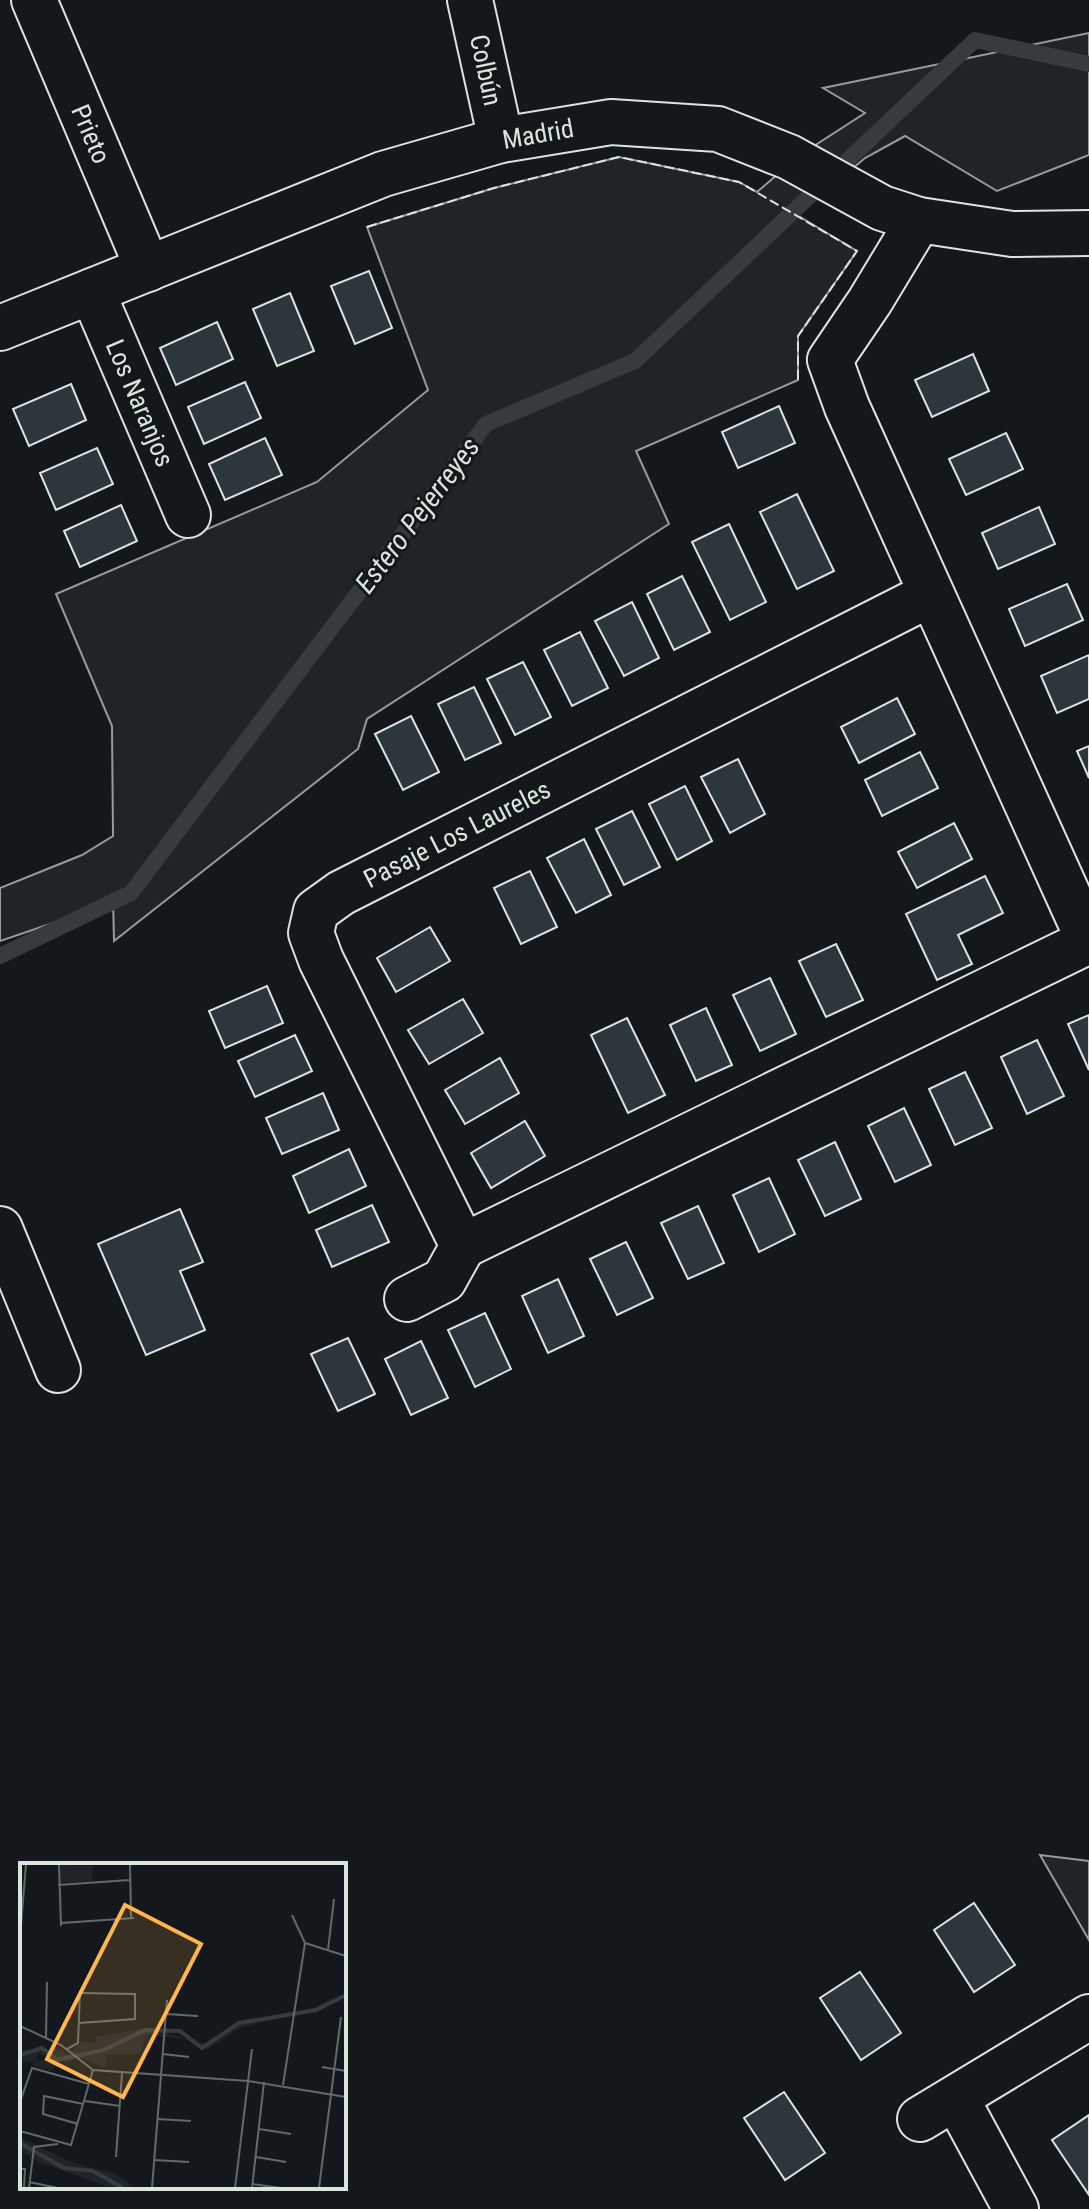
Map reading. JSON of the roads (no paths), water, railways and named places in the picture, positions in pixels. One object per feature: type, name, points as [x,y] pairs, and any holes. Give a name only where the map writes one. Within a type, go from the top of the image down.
[{"type":"street","name":"Prieto","points":[[34,0],[148,269]]},
{"type":"street","name":"Colbún","points":[[470,0],[501,140]]},
{"type":"street","name":"Madrid","points":[[0,328],[383,174],[501,140],[611,122],[718,129],[789,157],[900,214],[1012,234],[1089,233]]},
{"type":"street","points":[[407,1299],[444,1280],[463,1246],[1089,941],[847,407],[830,360],[870,301],[900,214]]},
{"type":"street","name":"Los Naranjos","points":[[92,291],[188,515]]},
{"type":"street","name":"Pasaje Los Laureles","points":[[463,1246],[321,960],[311,933],[316,911],[341,893],[931,594]]},
{"type":"street","points":[[0,1229],[58,1370]]},
{"type":"street","points":[[1016,2209],[938,2109],[1089,2017]]},
{"type":"waterway","name":"Estero Pejerreyes","points":[[0,956],[131,893],[486,424],[635,361],[975,40],[1089,64]]}]
